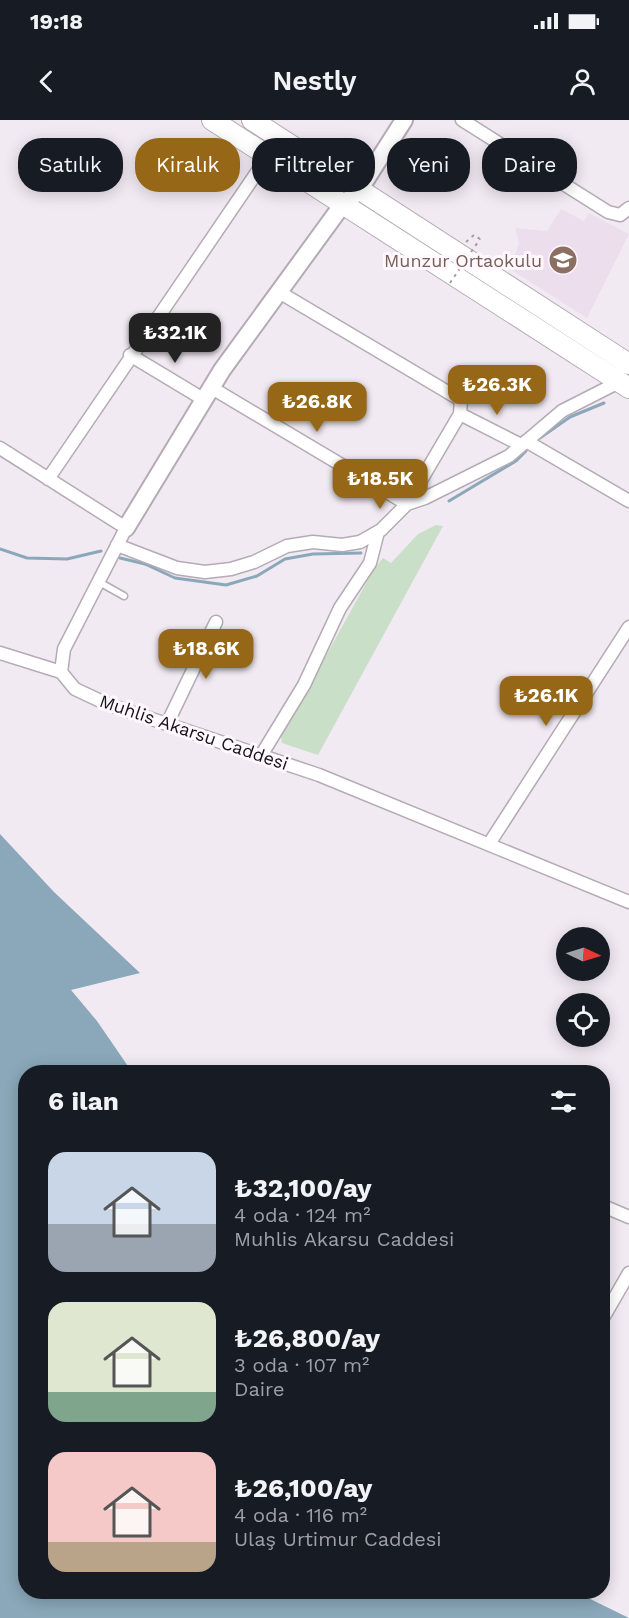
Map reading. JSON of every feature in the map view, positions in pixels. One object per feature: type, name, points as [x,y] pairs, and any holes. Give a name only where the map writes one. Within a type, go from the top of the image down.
[{"type":"main road","points":[[212,120],[252,146]]},
{"type":"main road","points":[[252,120],[268,124],[287,138]]},
{"type":"main road","points":[[324,192],[624,385]]},
{"type":"main road","points":[[358,192],[629,364]]},
{"type":"street","points":[[375,165],[404,120]]},
{"type":"street","points":[[462,120],[608,213],[620,215],[629,208]]},
{"type":"street","points":[[48,479],[130,355],[252,179]]},
{"type":"street","points":[[0,653],[61,672],[64,649],[98,581],[126,528],[207,394],[343,204],[358,192]]},
{"type":"street","points":[[117,545],[177,568],[205,572],[231,569],[254,562],[287,546],[313,542],[342,545],[360,542],[378,532],[407,504],[460,414],[461,400],[279,292]]},
{"type":"street","points":[[130,355],[207,394],[407,504],[425,498],[509,456],[562,411],[624,385]]},
{"type":"street","points":[[460,414],[524,443],[629,501]]},
{"type":"street","points":[[0,448],[126,528]]},
{"type":"street","points":[[261,754],[304,685],[340,608],[370,563],[378,532]]},
{"type":"street","points":[[167,724],[216,622]]},
{"type":"street","points":[[489,844],[629,627]]},
{"type":"street","name":"Muhlis Akarsu Caddesi","points":[[61,672],[66,681],[85,695],[261,754],[629,902]]},
{"type":"street","points":[[610,1209],[629,1217]]},
{"type":"street","points":[[610,1306],[629,1273]]},
{"type":"lane","points":[[98,581],[124,596]]},
{"type":"path","points":[[450,284],[480,238],[474,235],[464,244]]},
{"type":"shaded area","name":"Munzur Ortaokulu","points":[[561,209],[584,221],[589,213],[629,234],[587,318],[502,264],[515,255],[519,243],[515,228],[547,231]]},
{"type":"green space","points":[[436,525],[443,526],[318,755],[282,743],[281,737],[374,569],[383,558],[391,563],[418,534]]},
{"type":"water","points":[[0,834],[54,892],[140,973],[71,990],[97,1021],[127,1065],[18,1065],[18,1599],[590,1599],[629,1618],[0,1618]]},
{"type":"waterway","points":[[540,438],[570,417],[604,403]]},
{"type":"waterway","points":[[449,501],[516,461],[526,451]]},
{"type":"waterway","points":[[0,549],[27,558],[67,559],[101,551]]},
{"type":"waterway","points":[[120,558],[145,564],[175,578],[226,585],[257,576],[285,559],[313,554],[361,553]]},
{"type":"place","name":"Munzur Ortaokulu","points":[[563,260]]}]
